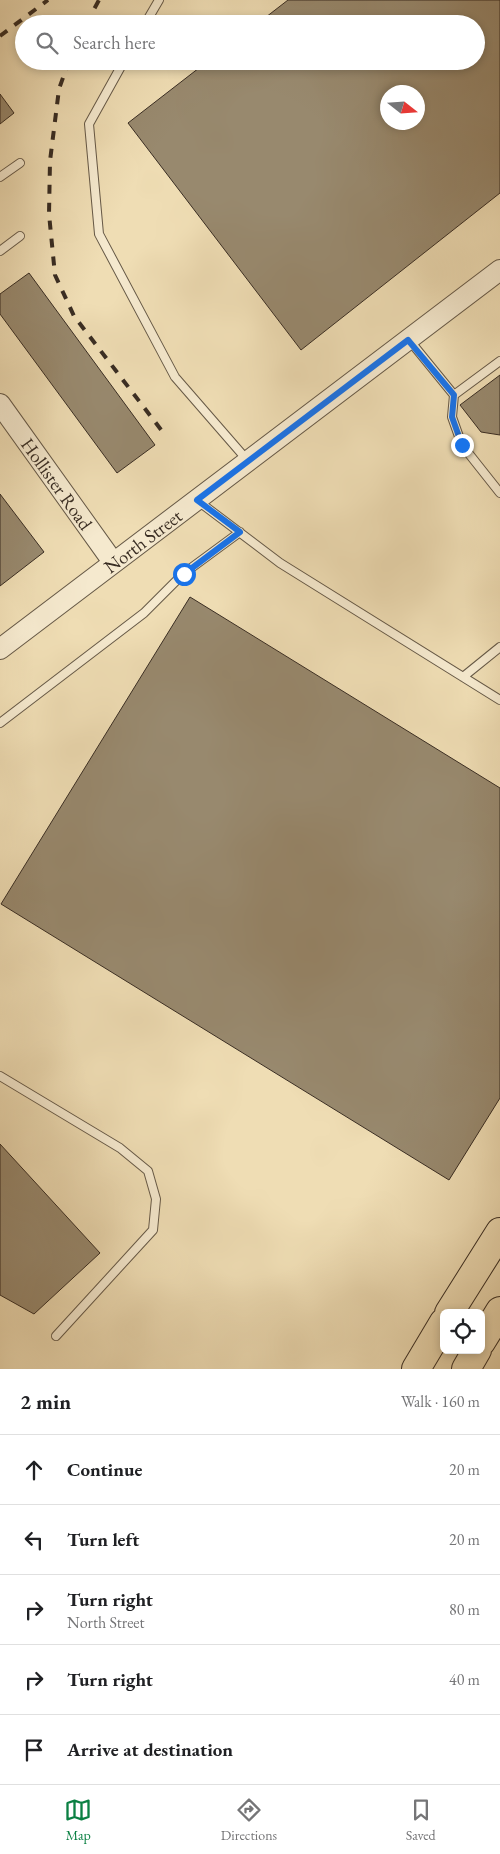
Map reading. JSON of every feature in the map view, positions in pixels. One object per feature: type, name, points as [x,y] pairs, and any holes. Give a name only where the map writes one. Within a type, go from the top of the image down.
[{"type":"highway","points":[[452,1309],[500,1232]]},
{"type":"highway","points":[[485,1335],[500,1311]]},
{"type":"highway","points":[[416,1369],[440,1329]]},
{"type":"highway","points":[[466,1369],[474,1354]]},
{"type":"street","name":"North Street","points":[[0,649],[500,270]]},
{"type":"street","name":"Hollister Road","points":[[0,404],[113,562]]},
{"type":"lane","points":[[150,15],[159,0]]},
{"type":"lane","points":[[119,70],[89,124],[99,234],[175,376],[248,461]]},
{"type":"lane","points":[[0,177],[20,163]]},
{"type":"lane","points":[[0,251],[20,236]]},
{"type":"lane","points":[[408,340],[454,395],[452,417],[462,445],[500,493]]},
{"type":"lane","points":[[454,395],[500,361]]},
{"type":"lane","points":[[197,500],[280,562],[500,700]]},
{"type":"lane","points":[[0,723],[144,613],[184,574],[240,532]]},
{"type":"lane","points":[[463,677],[500,647]]},
{"type":"lane","points":[[0,1076],[120,1148],[148,1171],[156,1199],[154,1230],[56,1336]]},
{"type":"building","points":[[288,0],[500,0],[500,193],[301,350],[128,123],[196,70],[485,70],[485,15],[269,15]]},
{"type":"building","points":[[0,94],[14,113],[0,124]]},
{"type":"building","points":[[29,273],[155,445],[117,473],[0,314],[0,294]]},
{"type":"building","points":[[500,375],[500,435],[481,432],[460,405]]},
{"type":"building","points":[[0,494],[44,552],[0,586]]},
{"type":"building","points":[[190,597],[500,788],[500,1098],[449,1180],[1,904]]},
{"type":"building","points":[[0,1144],[100,1253],[34,1314],[0,1295]]},
{"type":"railway","points":[[28,15],[48,0]]},
{"type":"railway","points":[[91,15],[99,0]]},
{"type":"railway","points":[[0,36],[15,25]]},
{"type":"railway","points":[[66,70],[59,89],[50,161],[49,214],[55,275],[74,316],[162,431]]},
{"type":"route","points":[[184,574],[240,532],[197,500],[408,340],[454,395],[452,417],[462,445]]}]
